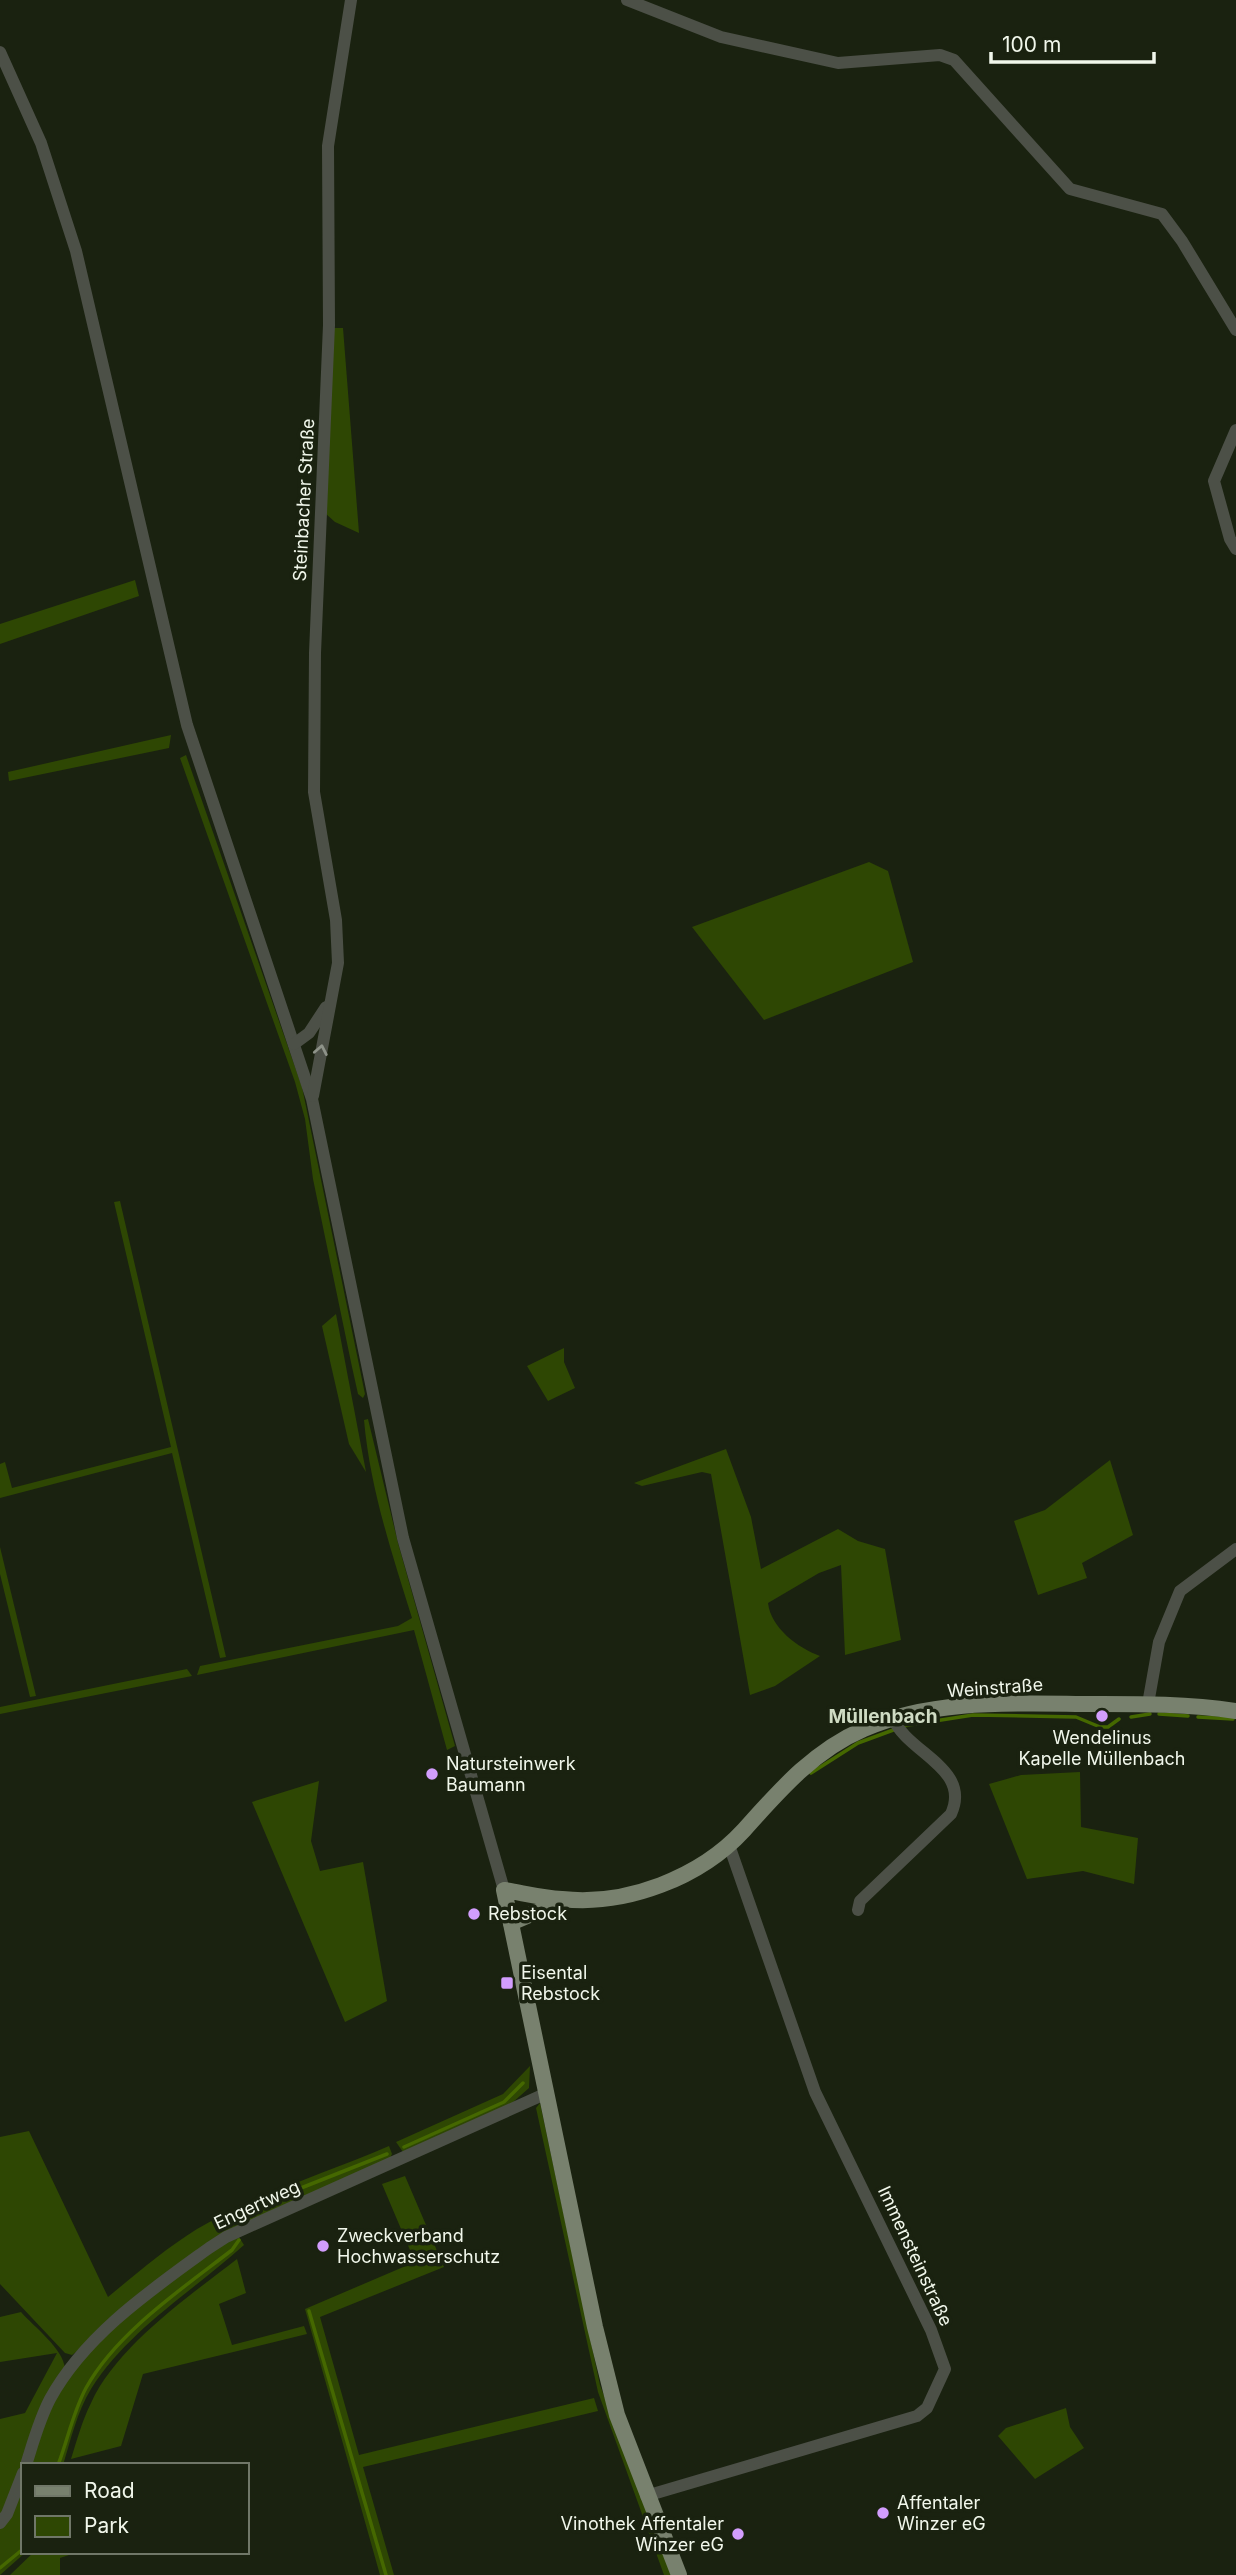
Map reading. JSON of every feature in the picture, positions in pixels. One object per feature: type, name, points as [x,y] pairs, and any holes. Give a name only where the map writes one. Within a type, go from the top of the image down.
[{"type":"main road","name":"Weinstraße","points":[[504,1890],[564,1900],[635,1893],[662,1885],[709,1860],[729,1845],[795,1774],[861,1730],[896,1725],[984,1704],[1148,1704],[1236,1711]]},
{"type":"main road","points":[[504,1890],[595,2326],[617,2415],[646,2496],[679,2575]]},
{"type":"main road","name":"Weinstraße","points":[[511,1923],[564,1900]]},
{"type":"street","name":"Steinbacher Straße","points":[[312,1099],[338,963],[337,931],[314,792],[315,653],[329,325],[328,146],[351,0]]},
{"type":"street","points":[[627,0],[721,37],[827,61],[838,63],[940,55],[954,60],[1070,189],[1162,214],[1182,241],[1236,330]]},
{"type":"street","points":[[0,52],[41,143],[76,251],[187,725],[312,1099],[403,1538],[504,1890]]},
{"type":"street","points":[[1236,430],[1214,481],[1230,539],[1236,549]]},
{"type":"street","name":"Steinbacher Straße","points":[[294,1044],[309,1033],[330,1001]]},
{"type":"street","points":[[1148,1704],[1159,1642],[1180,1591],[1236,1549]]},
{"type":"street","points":[[858,1910],[860,1901],[951,1814],[957,1800],[956,1788],[949,1777],[896,1725]]},
{"type":"street","name":"Immensteinstraße","points":[[646,2496],[917,2416],[927,2408],[944,2369],[931,2329],[815,2092],[729,1845]]},
{"type":"street","name":"Engertweg","points":[[27,2463],[42,2417],[72,2364],[110,2326],[209,2248],[226,2236],[547,2093]]},
{"type":"street","points":[[0,2523],[7,2514],[21,2478]]},
{"type":"green space","points":[[334,328],[343,328],[359,533],[335,522],[325,513]]},
{"type":"green space","points":[[135,580],[139,596],[0,644],[0,624]]},
{"type":"green space","points":[[171,735],[169,748],[9,781],[8,772]]},
{"type":"green space","points":[[186,755],[302,1087],[365,1394],[363,1398],[358,1394],[352,1367],[313,1179],[305,1119],[295,1082],[180,758]]},
{"type":"green space","points":[[869,862],[888,871],[913,962],[764,1020],[692,927]]},
{"type":"green space","points":[[120,1201],[226,1657],[220,1658],[172,1453],[0,1498],[0,1464],[5,1462],[12,1488],[171,1447],[114,1202]]},
{"type":"green space","points":[[336,1314],[366,1472],[349,1444],[322,1326]]},
{"type":"green space","points":[[564,1348],[564,1362],[575,1388],[548,1401],[527,1366]]},
{"type":"green space","points":[[368,1419],[398,1543],[455,1746],[447,1750],[414,1630],[197,1675],[200,1666],[398,1626],[412,1618],[371,1471],[364,1420]]},
{"type":"green space","points":[[726,1449],[751,1517],[761,1569],[838,1529],[858,1541],[885,1549],[901,1640],[845,1655],[841,1565],[819,1573],[768,1603],[780,1629],[803,1648],[820,1656],[775,1686],[750,1695],[711,1474],[702,1472],[642,1486],[634,1483]]},
{"type":"green space","points":[[1110,1460],[1133,1535],[1082,1563],[1087,1578],[1038,1595],[1014,1521],[1045,1510]]},
{"type":"green space","points":[[0,1547],[36,1696],[30,1697],[0,1574]]},
{"type":"green space","points":[[187,1669],[192,1676],[0,1714],[0,1707]]},
{"type":"green space","points":[[1080,1772],[1081,1827],[1138,1838],[1134,1884],[1083,1871],[1027,1879],[989,1784],[1021,1775]]},
{"type":"green space","points":[[319,1781],[311,1841],[320,1871],[363,1862],[387,2001],[345,2022],[252,1802]]},
{"type":"green space","points":[[530,2066],[529,2088],[512,2103],[403,2152],[396,2142],[503,2094]]},
{"type":"green space","points":[[540,2103],[600,2385],[671,2575],[664,2575],[598,2392],[536,2108]]},
{"type":"green space","points":[[29,2131],[108,2297],[174,2245],[220,2216],[389,2146],[392,2154],[389,2160],[241,2225],[72,2355],[65,2353],[0,2284],[0,2137]]},
{"type":"green space","points":[[405,2176],[444,2267],[320,2317],[359,2455],[594,2398],[598,2411],[363,2467],[394,2575],[380,2575],[305,2309],[415,2262],[382,2184]]},
{"type":"green space","points":[[237,2234],[244,2245],[142,2329],[106,2368],[82,2407],[64,2463],[30,2463],[51,2404],[68,2377],[110,2330],[160,2289]]},
{"type":"green space","points":[[237,2259],[246,2293],[219,2304],[232,2345],[304,2326],[307,2334],[143,2374],[121,2446],[71,2459],[91,2403],[118,2362],[155,2324]]},
{"type":"green space","points":[[21,2312],[54,2346],[65,2369],[25,2463],[21,2463],[21,2473],[0,2517],[0,2419],[25,2413],[57,2353],[0,2362],[0,2317]]},
{"type":"green space","points":[[1066,2408],[1070,2427],[1084,2448],[1035,2479],[998,2436],[1006,2428]]},
{"type":"green space","points":[[21,2489],[21,2554],[24,2554],[0,2575],[0,2529]]},
{"type":"green space","points":[[32,2554],[72,2554],[60,2558],[60,2575],[10,2575]]},
{"type":"waterway","points":[[1131,1717],[1150,1714]]},
{"type":"waterway","points":[[1159,1714],[1188,1716]]},
{"type":"waterway","points":[[903,1726],[973,1715],[1076,1717],[1100,1727],[1108,1727],[1119,1719]]},
{"type":"waterway","points":[[1198,1717],[1233,1719]]},
{"type":"waterway","points":[[811,1773],[858,1743],[896,1729]]},
{"type":"waterway","points":[[404,2147],[504,2102],[523,2083]]},
{"type":"waterway","points":[[253,2216],[258,2205],[387,2154]]},
{"type":"waterway","points":[[59,2463],[81,2397],[99,2368],[132,2330],[232,2250],[239,2240]]},
{"type":"waterway","points":[[309,2311],[386,2575]]},
{"type":"waterway","points":[[0,2568],[21,2551]]},
{"type":"place","name":"Wendelinus Kapelle Müllenbach","points":[[1102,1716]]},
{"type":"place","name":"Natursteinwerk Baumann","points":[[432,1774]]},
{"type":"place","name":"Rebstock","points":[[474,1914]]},
{"type":"place","name":"Eisental Rebstock","points":[[507,1983]]},
{"type":"place","name":"Zweckverband Hochwasserschutz","points":[[323,2246]]},
{"type":"place","name":"Affentaler Winzer eG","points":[[883,2513]]},
{"type":"place","name":"Vinothek Affentaler Winzer eG","points":[[738,2534]]},
{"type":"district","name":"Müllenbach","points":[[883,1716]]}]
